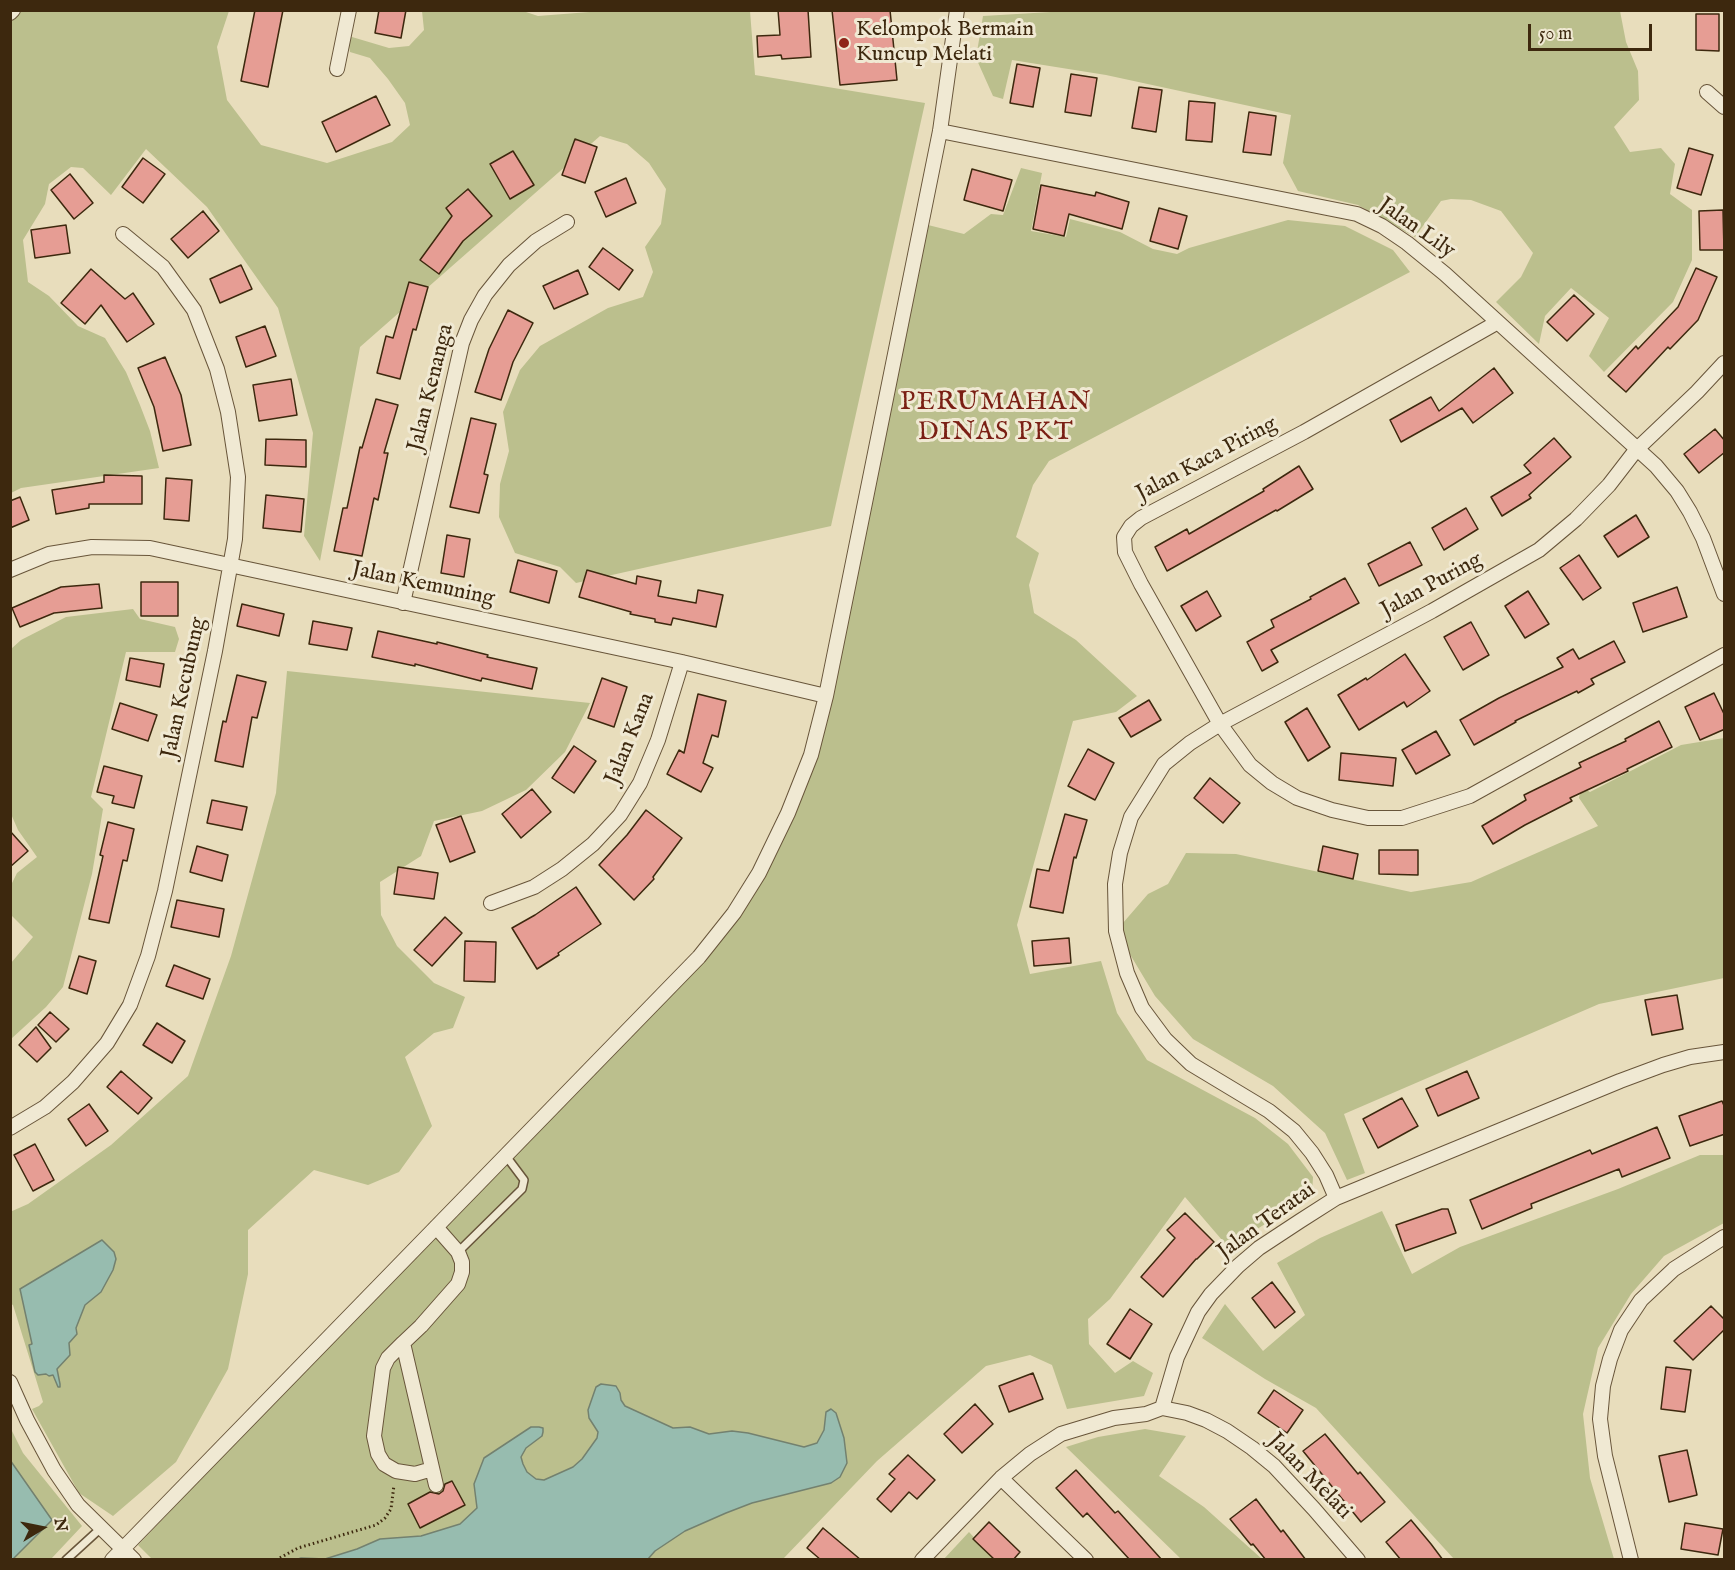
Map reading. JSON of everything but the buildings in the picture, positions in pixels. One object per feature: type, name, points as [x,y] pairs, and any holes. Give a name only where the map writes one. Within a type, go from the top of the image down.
[{"type":"street","points":[[337,69],[349,10]]},
{"type":"street","points":[[112,1560],[699,957],[734,913],[759,873],[788,813],[811,754],[826,696],[940,131],[957,10]]},
{"type":"street","points":[[1707,92],[1725,107]]},
{"type":"street","name":"Jalan Lily","points":[[940,131],[1357,214],[1382,226],[1445,273],[1656,466],[1686,505],[1703,538],[1725,594]]},
{"type":"street","name":"Jalan Kenanga","points":[[404,603],[462,343],[471,320],[485,295],[509,265],[536,241],[567,222]]},
{"type":"street","name":"Jalan Kecubung","points":[[10,1128],[45,1107],[74,1082],[107,1043],[130,1005],[148,956],[165,891],[215,651],[235,539],[238,477],[228,412],[218,369],[194,310],[163,267],[123,234]]},
{"type":"street","name":"Jalan Kaca Piring","points":[[1497,322],[1304,432],[1141,518],[1131,526],[1124,537],[1125,552],[1220,724],[1250,765],[1272,783],[1297,798],[1332,810],[1368,818],[1402,818],[1470,796],[1725,655]]},
{"type":"street","name":"Jalan Puring","points":[[1336,1198],[1322,1167],[1294,1131],[1269,1111],[1191,1064],[1165,1039],[1142,1008],[1127,973],[1116,931],[1115,884],[1120,852],[1131,818],[1164,764],[1220,724],[1432,611],[1539,550],[1576,519],[1603,492],[1636,450],[1725,363]]},
{"type":"street","name":"Jalan Kemuning","points":[[10,570],[49,554],[92,547],[150,548],[682,662],[826,696]]},
{"type":"street","name":"Jalan Kana","points":[[491,903],[534,887],[562,869],[593,844],[620,815],[640,783],[658,740],[682,662]]},
{"type":"street","name":"Jalan Teratai","points":[[1162,1408],[1177,1357],[1198,1312],[1210,1294],[1259,1248],[1336,1198],[1620,1081],[1690,1057],[1725,1052]]},
{"type":"street","points":[[432,1469],[415,1474],[396,1471],[384,1464],[378,1454],[374,1436],[383,1368],[388,1359],[458,1284],[462,1272],[462,1262],[458,1252],[436,1227]]},
{"type":"street","points":[[1631,1560],[1605,1456],[1600,1419],[1603,1386],[1610,1359],[1621,1330],[1641,1300],[1674,1269],[1725,1237]]},
{"type":"street","points":[[403,1343],[436,1485]]},
{"type":"street","points":[[10,1382],[54,1470],[78,1504],[134,1560]]},
{"type":"street","points":[[922,1560],[1001,1478],[1030,1454],[1061,1434],[1114,1418],[1146,1414],[1162,1408]]},
{"type":"street","name":"Jalan Melati","points":[[1162,1408],[1206,1420],[1252,1448],[1274,1467],[1358,1560]]},
{"type":"street","points":[[1001,1478],[1086,1560]]},
{"type":"lane","points":[[458,1252],[522,1189],[524,1180],[506,1155]]},
{"type":"lane","points":[[66,1560],[101,1528]]},
{"type":"path","points":[[276,1560],[298,1548],[376,1526],[391,1509],[396,1471]]},
{"type":"green space","points":[[22,10],[229,11],[217,47],[227,100],[261,145],[327,163],[392,142],[410,125],[405,103],[388,79],[370,58],[350,52],[348,39],[352,37],[389,48],[409,46],[424,30],[422,11],[520,10],[538,16],[615,10],[750,11],[755,75],[925,103],[831,526],[576,583],[560,567],[515,553],[499,517],[500,484],[509,451],[503,412],[520,370],[540,346],[608,308],[643,297],[653,272],[645,247],[661,224],[666,189],[649,163],[627,144],[600,136],[360,347],[320,561],[304,536],[313,433],[278,308],[207,207],[146,149],[111,195],[83,168],[71,167],[49,184],[45,204],[23,240],[28,282],[49,296],[78,326],[105,338],[126,372],[140,405],[150,431],[159,468],[21,488],[11,493],[10,21]]},
{"type":"green space","points":[[1052,11],[1620,11],[1626,42],[1638,71],[1639,100],[1614,127],[1630,152],[1661,148],[1675,164],[1670,194],[1692,210],[1692,260],[1673,302],[1604,372],[1589,356],[1609,318],[1571,288],[1545,316],[1539,344],[1496,302],[1521,277],[1533,253],[1501,211],[1471,200],[1441,201],[1415,237],[1358,205],[1298,191],[1283,163],[1291,115],[1106,75],[1012,60],[1003,99],[993,96],[976,58],[983,16]]},
{"type":"green space","points":[[1021,168],[1042,173],[1031,231],[1066,237],[1070,219],[1120,232],[1153,249],[1177,254],[1189,248],[1288,220],[1345,226],[1393,250],[1410,272],[1049,461],[1033,485],[1016,537],[1039,553],[1029,585],[1034,613],[1076,640],[1137,696],[1116,712],[1073,721],[1017,925],[1030,974],[1101,961],[1117,1013],[1147,1060],[1255,1118],[1288,1144],[1313,1177],[1312,1195],[1228,1247],[1185,1197],[1110,1299],[1088,1319],[1089,1344],[1115,1373],[1133,1361],[1153,1373],[1144,1396],[1067,1409],[1052,1365],[1030,1355],[986,1366],[877,1461],[783,1559],[153,1560],[138,1545],[737,914],[818,751],[833,698],[928,225],[964,234],[991,214],[1003,215]]},
{"type":"green space","points":[[133,609],[140,619],[175,627],[179,639],[175,652],[126,652],[91,797],[103,809],[92,874],[63,987],[46,1007],[11,1039],[11,963],[33,937],[11,915],[11,885],[17,873],[37,857],[18,830],[11,814],[11,649],[21,640],[66,617]]},
{"type":"green space","points":[[287,671],[590,703],[565,752],[526,790],[482,811],[434,821],[421,856],[380,882],[381,915],[397,946],[434,983],[465,997],[453,1028],[434,1033],[405,1057],[432,1126],[399,1172],[368,1185],[314,1170],[248,1230],[248,1274],[228,1369],[176,1462],[113,1516],[79,1493],[32,1409],[43,1402],[11,1304],[10,1212],[28,1204],[111,1145],[188,1076],[231,956],[276,793]]},
{"type":"green space","points":[[1724,738],[1724,978],[1599,1004],[1344,1114],[1365,1173],[1347,1180],[1325,1133],[1273,1086],[1193,1039],[1155,996],[1116,931],[1148,894],[1168,884],[1186,853],[1236,854],[1411,892],[1471,882],[1598,826],[1579,798],[1581,787],[1590,792],[1681,745]]},
{"type":"green space","points":[[1700,1155],[1724,1155],[1724,1223],[1664,1256],[1631,1294],[1598,1348],[1583,1414],[1590,1478],[1614,1559],[1454,1559],[1316,1408],[1265,1379],[1202,1338],[1225,1304],[1263,1351],[1305,1315],[1277,1263],[1320,1238],[1382,1211],[1412,1274],[1460,1247],[1618,1189]]},
{"type":"green space","points":[[10,1427],[23,1453],[82,1526],[51,1559],[11,1559]]},
{"type":"green space","points":[[1145,1429],[1186,1436],[1159,1476],[1204,1507],[1262,1559],[1181,1559],[1066,1447],[1098,1437]]},
{"type":"green space","points":[[969,1532],[994,1559],[943,1560]]},
{"type":"water","points":[[102,1240],[114,1252],[116,1259],[113,1270],[101,1292],[85,1305],[76,1328],[77,1334],[69,1343],[70,1355],[57,1369],[60,1384],[58,1387],[53,1375],[38,1375],[35,1372],[29,1345],[32,1344],[20,1289]]},
{"type":"water","points":[[601,1384],[616,1386],[625,1406],[673,1428],[690,1427],[709,1434],[732,1431],[748,1433],[804,1447],[817,1443],[824,1430],[826,1412],[831,1409],[836,1413],[844,1438],[847,1463],[840,1477],[831,1483],[752,1503],[726,1513],[685,1531],[655,1551],[648,1559],[325,1559],[380,1539],[421,1536],[460,1524],[477,1508],[474,1484],[484,1458],[531,1427],[543,1428],[543,1432],[542,1436],[526,1448],[521,1457],[527,1472],[536,1479],[544,1480],[573,1467],[582,1459],[597,1438],[598,1432],[589,1418],[588,1410],[596,1387]]},
{"type":"water","points":[[10,1460],[52,1520],[12,1560],[10,1559]]},
{"type":"place","name":"Kelompok Bermain Kuncup Melati","points":[[844,43]]},
{"type":"district","name":"PERUMAHAN DINAS PKT","points":[[996,418]]}]
